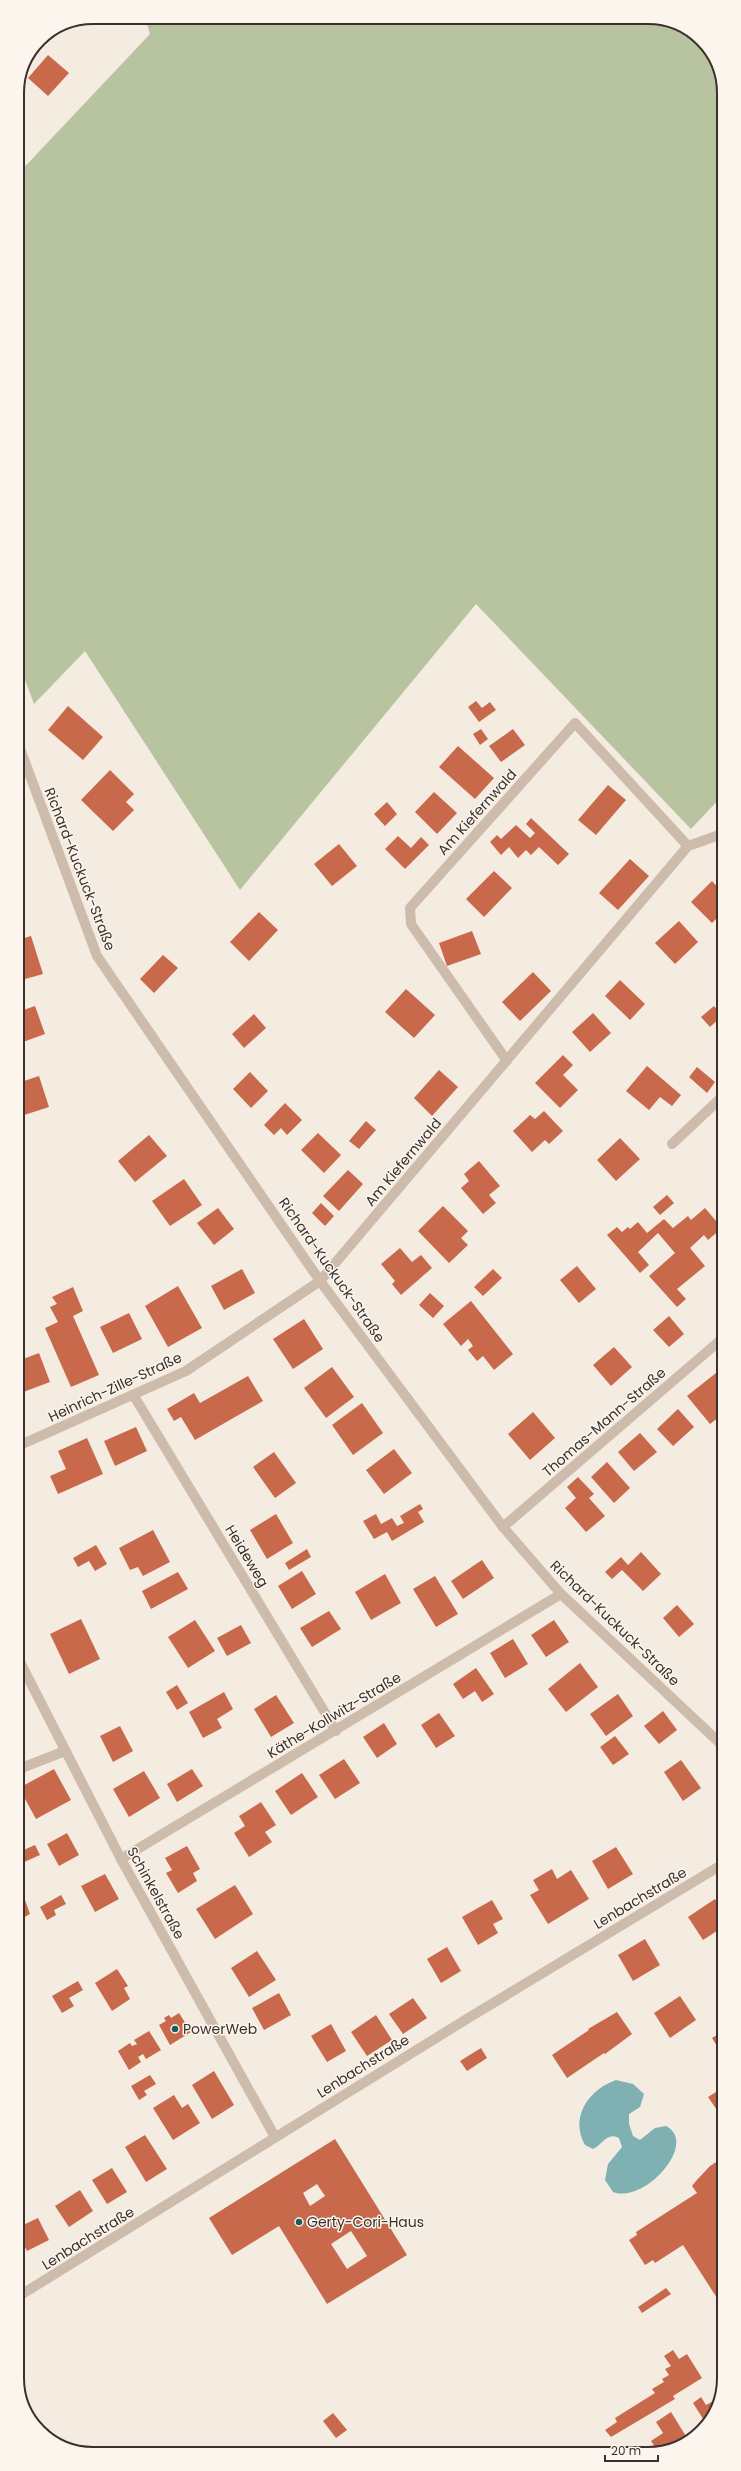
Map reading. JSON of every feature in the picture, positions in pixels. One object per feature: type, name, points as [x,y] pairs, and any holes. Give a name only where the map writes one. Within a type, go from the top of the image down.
[{"type":"street","name":"Am Kiefernwald","points":[[320,1281],[507,1061],[688,846],[575,723],[410,908],[410,924],[507,1061]]},
{"type":"street","name":"Richard-Kuckuck-Straße","points":[[24,759],[97,956],[320,1281],[503,1528],[561,1594],[717,1740]]},
{"type":"street","points":[[688,846],[717,836]]},
{"type":"street","points":[[672,1144],[717,1102]]},
{"type":"street","name":"Heinrich-Zille-Straße","points":[[24,1443],[134,1396],[186,1371],[320,1281]]},
{"type":"street","name":"Thomas-Mann-Straße","points":[[503,1528],[717,1343]]},
{"type":"street","name":"Heideweg","points":[[134,1396],[336,1731]]},
{"type":"street","name":"Käthe-Kollwitz-Straße","points":[[121,1859],[336,1731],[561,1594]]},
{"type":"street","name":"Schinkelstraße","points":[[24,1670],[121,1859],[275,2137]]},
{"type":"street","points":[[24,1767],[65,1751]]},
{"type":"street","name":"Lenbachstraße","points":[[24,2293],[470,2016],[717,1868]]},
{"type":"green space","points":[[147,24],[652,24],[674,29],[686,36],[700,48],[705,55],[715,75],[717,93],[717,801],[691,829],[476,604],[240,890],[85,651],[34,704],[24,677],[24,168],[150,34]]},
{"type":"water","points":[[616,2080],[633,2084],[644,2094],[640,2107],[629,2114],[629,2124],[633,2136],[640,2140],[655,2128],[666,2126],[675,2134],[676,2145],[672,2158],[664,2170],[653,2181],[639,2189],[626,2193],[613,2192],[605,2180],[608,2164],[622,2147],[619,2138],[611,2136],[593,2149],[585,2145],[579,2124],[585,2105],[591,2097],[598,2090]]},
{"type":"building","points":[[48,55],[69,73],[48,96],[28,78]]},
{"type":"building","points":[[476,701],[482,708],[490,702],[496,710],[479,722],[468,707]]},
{"type":"building","points":[[68,706],[103,737],[83,760],[48,730]]},
{"type":"building","points":[[481,729],[488,739],[480,745],[473,734]]},
{"type":"building","points":[[513,729],[525,745],[501,762],[489,746]]},
{"type":"building","points":[[458,746],[494,778],[475,799],[439,767]]},
{"type":"building","points":[[110,770],[134,794],[126,802],[134,810],[113,831],[81,800]]},
{"type":"building","points":[[608,785],[626,800],[596,835],[578,820]]},
{"type":"building","points":[[434,792],[457,813],[437,834],[415,812]]},
{"type":"building","points":[[387,802],[397,814],[385,826],[374,814]]},
{"type":"building","points":[[531,818],[569,854],[558,865],[539,847],[531,855],[526,850],[518,858],[509,847],[501,855],[490,842],[497,835],[501,839],[516,825],[530,838],[535,833],[526,824]]},
{"type":"building","points":[[398,836],[411,848],[421,837],[429,845],[405,869],[385,849]]},
{"type":"building","points":[[339,844],[357,866],[332,886],[314,864]]},
{"type":"building","points":[[630,859],[649,876],[618,910],[599,893]]},
{"type":"building","points":[[494,871],[512,888],[484,917],[466,899]]},
{"type":"building","points":[[712,881],[717,886],[717,918],[712,923],[691,902]]},
{"type":"building","points":[[259,912],[278,930],[249,961],[230,942]]},
{"type":"building","points":[[679,921],[698,942],[675,964],[655,943]]},
{"type":"building","points":[[472,931],[481,954],[447,966],[439,943]]},
{"type":"building","points":[[31,936],[43,974],[24,979],[24,938]]},
{"type":"building","points":[[163,955],[178,968],[154,993],[140,979]]},
{"type":"building","points":[[533,972],[551,991],[520,1021],[502,1002]]},
{"type":"building","points":[[620,980],[645,1004],[630,1020],[605,996]]},
{"type":"building","points":[[406,989],[435,1015],[414,1038],[385,1012]]},
{"type":"building","points":[[35,1006],[45,1034],[24,1042],[24,1010]]},
{"type":"building","points":[[714,1006],[717,1010],[717,1021],[710,1027],[701,1017]]},
{"type":"building","points":[[593,1013],[611,1033],[590,1052],[572,1032]]},
{"type":"building","points":[[254,1014],[266,1028],[244,1048],[232,1034]]},
{"type":"building","points":[[563,1055],[573,1065],[563,1075],[578,1090],[560,1108],[535,1083]]},
{"type":"building","points":[[647,1066],[681,1095],[672,1106],[660,1097],[649,1110],[626,1091]]},
{"type":"building","points":[[697,1067],[715,1082],[707,1093],[689,1077]]},
{"type":"building","points":[[439,1070],[458,1087],[432,1116],[414,1098]]},
{"type":"building","points":[[250,1072],[268,1091],[251,1108],[233,1089]]},
{"type":"building","points":[[39,1076],[49,1107],[24,1115],[24,1081]]},
{"type":"building","points":[[285,1103],[302,1120],[287,1135],[281,1128],[274,1135],[264,1125]]},
{"type":"building","points":[[544,1111],[563,1131],[549,1144],[545,1140],[532,1152],[513,1131],[530,1115],[535,1119]]},
{"type":"building","points":[[366,1121],[376,1130],[359,1149],[349,1141]]},
{"type":"building","points":[[318,1133],[341,1155],[324,1173],[301,1150]]},
{"type":"building","points":[[149,1135],[167,1156],[135,1182],[118,1161]]},
{"type":"building","points":[[620,1138],[640,1159],[616,1181],[597,1160]]},
{"type":"building","points":[[479,1161],[500,1186],[489,1195],[496,1203],[483,1214],[461,1188],[469,1181],[464,1174]]},
{"type":"building","points":[[348,1170],[363,1184],[339,1211],[323,1196]]},
{"type":"building","points":[[184,1179],[202,1205],[170,1226],[152,1201]]},
{"type":"building","points":[[667,1195],[674,1203],[660,1215],[653,1207]]},
{"type":"building","points":[[321,1203],[334,1216],[325,1226],[312,1213]]},
{"type":"building","points":[[443,1206],[468,1231],[461,1238],[468,1245],[449,1263],[418,1231]]},
{"type":"building","points":[[218,1208],[234,1229],[214,1245],[197,1223]]},
{"type":"building","points":[[705,1208],[717,1222],[717,1232],[708,1240],[704,1235],[690,1248],[705,1266],[677,1289],[686,1299],[677,1307],[649,1276],[675,1253],[658,1233],[638,1252],[649,1265],[640,1273],[607,1235],[617,1227],[622,1232],[628,1227],[630,1229],[638,1222],[647,1233],[664,1219],[673,1228],[688,1216],[691,1220]]},
{"type":"building","points":[[400,1248],[412,1262],[421,1255],[432,1268],[401,1295],[392,1284],[395,1281],[381,1264]]},
{"type":"building","points":[[577,1266],[596,1289],[579,1303],[560,1280]]},
{"type":"building","points":[[242,1269],[255,1293],[224,1310],[211,1286]]},
{"type":"building","points":[[493,1269],[502,1278],[483,1296],[474,1287]]},
{"type":"building","points":[[178,1286],[202,1328],[168,1347],[145,1306]]},
{"type":"building","points":[[73,1287],[83,1311],[73,1316],[99,1375],[71,1387],[45,1328],[58,1322],[50,1307],[57,1304],[52,1297]]},
{"type":"building","points":[[430,1293],[444,1306],[433,1318],[419,1305]]},
{"type":"building","points":[[471,1301],[513,1354],[494,1370],[483,1356],[477,1361],[468,1350],[473,1346],[468,1339],[461,1346],[443,1324]]},
{"type":"building","points":[[129,1313],[142,1339],[113,1353],[100,1327]]},
{"type":"building","points":[[669,1316],[684,1334],[669,1347],[653,1330]]},
{"type":"building","points":[[304,1319],[323,1349],[293,1369],[273,1339]]},
{"type":"building","points":[[614,1347],[632,1367],[611,1386],[593,1365]]},
{"type":"building","points":[[39,1353],[50,1382],[24,1392],[24,1359]]},
{"type":"building","points":[[332,1367],[354,1397],[326,1418],[304,1388]]},
{"type":"building","points":[[716,1373],[717,1419],[710,1424],[687,1396]]},
{"type":"building","points":[[248,1376],[263,1401],[195,1440],[181,1417],[174,1421],[167,1409],[194,1393],[200,1403]]},
{"type":"building","points":[[362,1403],[383,1433],[353,1455],[332,1425]]},
{"type":"building","points":[[678,1409],[694,1427],[673,1446],[657,1429]]},
{"type":"building","points":[[533,1412],[555,1438],[530,1460],[508,1434]]},
{"type":"building","points":[[136,1427],[147,1451],[115,1466],[104,1441]]},
{"type":"building","points":[[640,1433],[657,1452],[634,1471],[618,1452]]},
{"type":"building","points":[[87,1438],[103,1474],[58,1494],[50,1476],[66,1469],[58,1451]]},
{"type":"building","points":[[394,1449],[412,1473],[384,1494],[366,1470]]},
{"type":"building","points":[[274,1452],[296,1483],[275,1498],[253,1467]]},
{"type":"building","points":[[607,1462],[630,1488],[614,1503],[591,1477]]},
{"type":"building","points":[[578,1477],[594,1494],[589,1498],[605,1516],[586,1532],[565,1508],[576,1498],[567,1487]]},
{"type":"building","points":[[420,1504],[423,1509],[418,1512],[424,1522],[392,1541],[387,1532],[374,1539],[363,1521],[376,1514],[381,1524],[392,1518],[397,1526],[404,1523],[400,1516]]},
{"type":"building","points":[[276,1514],[293,1543],[267,1559],[250,1530]]},
{"type":"building","points":[[153,1530],[170,1562],[143,1576],[138,1567],[130,1570],[119,1548]]},
{"type":"building","points":[[96,1545],[107,1564],[95,1571],[89,1561],[78,1567],[73,1558]]},
{"type":"building","points":[[307,1549],[311,1557],[289,1570],[285,1563]]},
{"type":"building","points":[[641,1552],[661,1574],[643,1591],[622,1570],[612,1579],[605,1572],[621,1557],[628,1565]]},
{"type":"building","points":[[482,1560],[494,1578],[463,1599],[451,1581]]},
{"type":"building","points":[[302,1571],[316,1594],[292,1609],[278,1586]]},
{"type":"building","points":[[178,1572],[188,1589],[151,1609],[142,1591]]},
{"type":"building","points":[[385,1574],[401,1603],[371,1620],[355,1592]]},
{"type":"building","points":[[435,1576],[458,1614],[436,1627],[413,1589]]},
{"type":"building","points":[[677,1605],[694,1624],[679,1637],[663,1618]]},
{"type":"building","points":[[329,1611],[341,1629],[312,1647],[300,1628]]},
{"type":"building","points":[[81,1619],[100,1659],[69,1674],[50,1634]]},
{"type":"building","points":[[195,1620],[215,1651],[188,1668],[168,1637]]},
{"type":"building","points":[[554,1620],[569,1642],[546,1657],[531,1635]]},
{"type":"building","points":[[241,1625],[251,1643],[227,1656],[217,1638]]},
{"type":"building","points":[[513,1639],[528,1664],[505,1678],[490,1653]]},
{"type":"building","points":[[580,1663],[598,1687],[566,1712],[548,1689]]},
{"type":"building","points":[[476,1668],[494,1694],[482,1702],[475,1691],[463,1699],[453,1684]]},
{"type":"building","points":[[177,1685],[188,1703],[177,1710],[166,1692]]},
{"type":"building","points":[[224,1692],[233,1709],[217,1719],[222,1728],[203,1738],[189,1712]]},
{"type":"building","points":[[618,1694],[633,1716],[606,1736],[590,1714]]},
{"type":"building","points":[[276,1695],[294,1723],[271,1737],[254,1709]]},
{"type":"building","points":[[663,1711],[677,1730],[659,1744],[644,1726]]},
{"type":"building","points":[[439,1713],[455,1736],[436,1748],[421,1725]]},
{"type":"building","points":[[384,1723],[397,1744],[377,1758],[363,1737]]},
{"type":"building","points":[[120,1726],[133,1751],[113,1762],[100,1736]]},
{"type":"building","points":[[615,1736],[629,1754],[613,1765],[600,1747]]},
{"type":"building","points":[[344,1759],[360,1783],[335,1799],[319,1775]]},
{"type":"building","points":[[681,1760],[701,1788],[683,1801],[664,1772]]},
{"type":"building","points":[[54,1769],[71,1800],[36,1819],[24,1797],[24,1785]]},
{"type":"building","points":[[192,1769],[203,1786],[177,1802],[167,1784]]},
{"type":"building","points":[[144,1771],[160,1798],[129,1817],[113,1789]]},
{"type":"building","points":[[302,1773],[318,1797],[291,1815],[275,1791]]},
{"type":"building","points":[[261,1802],[276,1825],[265,1832],[272,1842],[249,1857],[234,1833],[245,1826],[239,1816]]},
{"type":"building","points":[[67,1833],[79,1855],[59,1866],[47,1844]]},
{"type":"building","points":[[35,1845],[40,1855],[24,1862],[24,1850]]},
{"type":"building","points":[[187,1846],[200,1869],[193,1873],[197,1881],[178,1893],[166,1873],[172,1870],[165,1858]]},
{"type":"building","points":[[616,1847],[633,1874],[608,1889],[592,1861]]},
{"type":"building","points":[[552,1869],[557,1879],[571,1870],[589,1899],[548,1924],[530,1895],[539,1890],[533,1880]]},
{"type":"building","points":[[105,1874],[119,1899],[95,1912],[81,1886]]},
{"type":"building","points":[[235,1885],[253,1914],[215,1939],[196,1909]]},
{"type":"building","points":[[61,1895],[66,1904],[54,1910],[56,1915],[47,1920],[40,1907]]},
{"type":"building","points":[[24,1897],[30,1914],[24,1917]]},
{"type":"building","points":[[715,1899],[717,1902],[717,1931],[703,1940],[688,1917]]},
{"type":"building","points":[[492,1900],[503,1919],[493,1924],[498,1933],[478,1945],[462,1917]]},
{"type":"building","points":[[645,1939],[660,1965],[633,1981],[618,1955]]},
{"type":"building","points":[[447,1947],[461,1971],[441,1983],[427,1959]]},
{"type":"building","points":[[257,1951],[276,1980],[249,1997],[231,1968]]},
{"type":"building","points":[[117,1969],[128,1986],[124,1988],[130,1999],[112,2011],[95,1983]]},
{"type":"building","points":[[78,1981],[83,1990],[69,1998],[74,2006],[62,2013],[52,1996]]},
{"type":"building","points":[[279,1993],[291,2015],[264,2030],[252,2008]]},
{"type":"building","points":[[680,1996],[696,2020],[670,2038],[654,2013]]},
{"type":"building","points":[[413,1998],[427,2018],[403,2034],[389,2014]]},
{"type":"building","points":[[617,2012],[632,2034],[605,2054],[604,2053],[567,2078],[552,2055],[589,2030],[588,2029]]},
{"type":"building","name":"PowerWeb","points":[[179,2013],[191,2032],[170,2045],[159,2025],[166,2021],[164,2018],[169,2015],[171,2018]]},
{"type":"building","points":[[376,2015],[392,2040],[367,2056],[351,2032]]},
{"type":"building","points":[[331,2024],[346,2051],[327,2062],[311,2036]]},
{"type":"building","points":[[149,2031],[161,2050],[146,2059],[143,2054],[138,2057],[141,2062],[129,2070],[118,2051],[130,2043],[132,2046],[137,2044],[134,2040]]},
{"type":"building","points":[[717,2035],[717,2046],[712,2038]]},
{"type":"building","points":[[481,2048],[487,2058],[467,2071],[460,2061]]},
{"type":"building","points":[[214,2071],[234,2105],[212,2119],[192,2085]]},
{"type":"building","points":[[150,2075],[156,2084],[144,2091],[147,2095],[139,2100],[131,2086]]},
{"type":"building","points":[[717,2091],[717,2110],[708,2097]]},
{"type":"building","points":[[174,2095],[182,2108],[188,2104],[200,2123],[173,2140],[153,2108]]},
{"type":"building","points":[[145,2135],[167,2169],[146,2182],[125,2147]]},
{"type":"building","name":"Gerty-Cori-Haus","points":[[335,2139],[407,2255],[327,2304],[279,2226],[232,2255],[209,2218]],"holes":[[[317,2184],[325,2196],[310,2206],[303,2193]],[[351,2231],[367,2256],[347,2269],[331,2244]]]},
{"type":"building","points":[[717,2162],[717,2298],[683,2245],[655,2263],[653,2260],[645,2265],[629,2240],[637,2235],[636,2232],[697,2193],[692,2186],[710,2166]]},
{"type":"building","points":[[112,2168],[127,2192],[107,2204],[92,2180]]},
{"type":"building","points":[[80,2190],[93,2211],[69,2227],[55,2206]]},
{"type":"building","points":[[38,2218],[49,2240],[27,2251],[24,2245],[24,2225]]},
{"type":"building","points":[[666,2288],[671,2294],[642,2313],[638,2307]]},
{"type":"building","points":[[673,2350],[679,2359],[687,2354],[702,2378],[673,2396],[675,2399],[611,2437],[605,2430],[617,2422],[615,2418],[655,2393],[652,2389],[664,2382],[662,2379],[669,2375],[665,2369],[671,2366],[664,2356]]},
{"type":"building","points":[[701,2397],[706,2405],[712,2401],[703,2419],[693,2403]]},
{"type":"building","points":[[671,2412],[685,2435],[666,2445],[655,2446],[651,2441],[663,2433],[656,2422]]},
{"type":"building","points":[[333,2413],[347,2430],[336,2438],[323,2421]]},
{"type":"place","name":"PowerWeb","points":[[175,2029]]},
{"type":"place","name":"Gerty-Cori-Haus","points":[[299,2222]]}]
